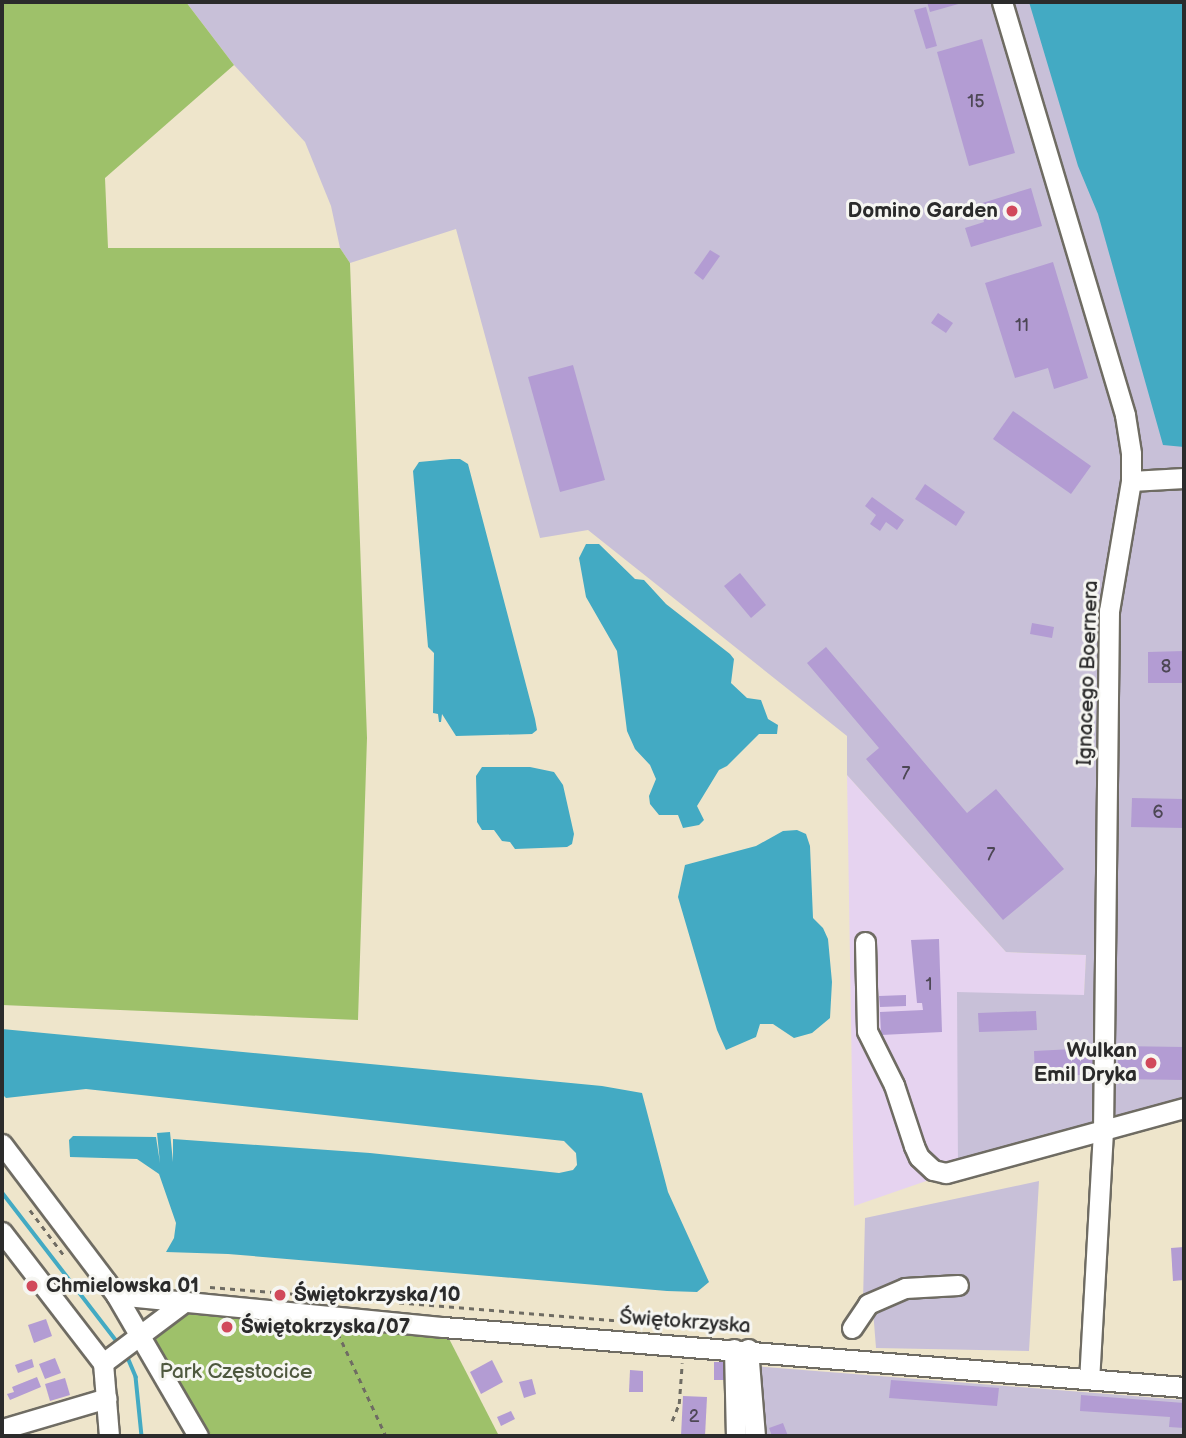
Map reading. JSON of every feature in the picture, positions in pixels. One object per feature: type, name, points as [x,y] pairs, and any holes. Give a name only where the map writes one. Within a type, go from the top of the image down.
[{"type":"street","name":"Ignacego Boernera","points":[[1002,2],[1125,415],[1131,454],[1131,481],[1109,611],[1102,1131],[1095,1380]]},
{"type":"street","points":[[1131,481],[1184,478]]},
{"type":"street","points":[[865,942],[867,1031],[894,1085],[919,1157],[933,1170],[946,1173],[1184,1108]]},
{"type":"street","points":[[2,1144],[116,1295],[122,1348],[107,1398],[108,1436]]},
{"type":"street","points":[[2,1232],[122,1348],[198,1436]]},
{"type":"street","points":[[852,1328],[868,1304],[905,1288],[958,1285]]},
{"type":"street","name":"Świętokrzyska","points":[[116,1295],[210,1306],[330,1314],[683,1346],[743,1343],[1184,1387]]},
{"type":"street","points":[[122,1348],[183,1303]]},
{"type":"street","points":[[736,1436],[743,1343]]},
{"type":"street","points":[[743,1343],[755,1436]]},
{"type":"street","points":[[2,1429],[107,1398]]},
{"type":"path","points":[[30,1209],[71,1263]]},
{"type":"path","points":[[210,1306],[210,1287],[743,1343]]},
{"type":"path","points":[[330,1314],[386,1436]]},
{"type":"path","points":[[672,1421],[679,1404],[683,1346]]},
{"type":"shaded area","points":[[186,2],[1184,2],[1184,1108],[958,1170],[957,992],[1084,995],[1086,955],[1006,952],[847,775],[847,736],[588,530],[540,538],[456,229],[350,263],[340,248],[331,206],[305,142],[234,65]]},
{"type":"shaded area","points":[[847,775],[1006,952],[1086,955],[1084,995],[958,1170],[854,1206]]},
{"type":"shaded area","points":[[1039,1181],[1029,1351],[876,1348],[873,1310],[863,1301],[865,1218]]},
{"type":"shaded area","points":[[741,1365],[1184,1400],[1184,1436],[742,1436]]},
{"type":"green space","points":[[2,2],[186,2],[234,65],[105,178],[108,248],[340,248],[350,263],[367,738],[358,1020],[2,1005]]},
{"type":"green space","name":"Park Częstocice","points":[[183,1303],[443,1327],[499,1436],[198,1436],[147,1329]]},
{"type":"water","points":[[1029,2],[1184,2],[1184,447],[1163,445],[1098,214],[1078,166]]},
{"type":"water","points":[[460,459],[468,464],[535,719],[537,730],[532,734],[456,736],[442,714],[439,722],[438,714],[433,713],[434,653],[428,647],[413,471],[419,462]]},
{"type":"water","points":[[586,544],[599,544],[635,579],[644,580],[666,604],[730,654],[734,659],[731,683],[747,698],[761,700],[768,719],[778,725],[777,734],[759,734],[727,766],[719,770],[697,806],[704,820],[699,825],[683,828],[678,815],[659,815],[650,804],[649,796],[656,779],[650,765],[635,749],[627,731],[617,651],[586,597],[579,558]]},
{"type":"water","points":[[482,767],[530,767],[554,772],[563,785],[574,834],[572,844],[567,847],[515,849],[510,842],[502,841],[494,830],[482,830],[477,822],[476,776]]},
{"type":"water","points":[[797,830],[806,834],[810,846],[813,918],[823,928],[828,939],[832,982],[830,1018],[812,1033],[794,1038],[773,1024],[760,1024],[756,1037],[726,1050],[717,1030],[678,897],[685,865],[756,846],[783,831]]},
{"type":"water","points":[[2,1029],[602,1086],[642,1093],[668,1192],[709,1282],[697,1292],[667,1291],[228,1254],[166,1252],[174,1238],[176,1223],[159,1174],[137,1159],[70,1157],[69,1140],[73,1136],[156,1137],[160,1163],[157,1133],[170,1132],[173,1162],[173,1139],[370,1153],[559,1173],[573,1170],[577,1165],[576,1153],[564,1141],[86,1089],[6,1098],[2,1094]]},
{"type":"building","points":[[927,2],[962,2],[962,3],[930,12]]},
{"type":"building","points":[[926,7],[937,46],[926,49],[914,10]]},
{"type":"building","points":[[982,39],[1015,153],[969,166],[937,52]]},
{"type":"building","points":[[1031,188],[1042,226],[971,247],[965,228],[984,222],[979,204]]},
{"type":"building","points":[[710,250],[720,256],[703,280],[694,273]]},
{"type":"building","points":[[1053,262],[1088,378],[1054,389],[1048,368],[1015,378],[985,283]]},
{"type":"building","points":[[938,313],[953,323],[946,333],[931,323]]},
{"type":"building","points":[[573,365],[605,480],[560,492],[528,377]]},
{"type":"building","points":[[1013,411],[1091,466],[1071,494],[993,439]]},
{"type":"building","points":[[925,484],[965,512],[956,526],[915,499]]},
{"type":"building","points":[[872,497],[904,520],[897,530],[886,522],[880,531],[870,524],[876,515],[865,506]]},
{"type":"building","points":[[740,573],[766,605],[751,618],[724,586]]},
{"type":"building","points":[[1032,623],[1054,627],[1052,638],[1030,634]]},
{"type":"building","points":[[826,647],[967,813],[996,789],[1064,869],[1003,920],[866,759],[879,748],[807,663]]},
{"type":"building","points":[[1184,651],[1184,683],[1148,683],[1148,652]]},
{"type":"building","points":[[1132,798],[1184,799],[1184,828],[1131,827]]},
{"type":"building","points":[[939,939],[942,1032],[881,1035],[880,1012],[923,1010],[922,1003],[917,1003],[911,940]]},
{"type":"building","points":[[906,995],[906,1006],[880,1007],[879,996]]},
{"type":"building","points":[[1036,1011],[1037,1030],[979,1032],[978,1013]]},
{"type":"building","name":"Wulkan Emil Dryka","points":[[1118,1046],[1184,1047],[1184,1080],[1118,1079]]},
{"type":"building","points":[[1093,1048],[1094,1074],[1035,1078],[1034,1051]]},
{"type":"building","points":[[1184,1247],[1184,1280],[1173,1281],[1171,1248]]},
{"type":"building","points":[[46,1319],[52,1336],[34,1343],[28,1325]]},
{"type":"building","points":[[55,1358],[61,1373],[45,1379],[39,1364]]},
{"type":"building","points":[[32,1359],[34,1367],[18,1373],[15,1365]]},
{"type":"building","points":[[492,1360],[503,1382],[481,1394],[470,1372]]},
{"type":"building","points":[[714,1362],[724,1362],[725,1380],[714,1380]]},
{"type":"building","points":[[630,1370],[643,1371],[643,1392],[629,1392]]},
{"type":"building","points":[[37,1377],[41,1387],[10,1400],[7,1394],[14,1392],[12,1387]]},
{"type":"building","points":[[65,1378],[70,1395],[50,1401],[45,1384]]},
{"type":"building","points":[[532,1379],[536,1394],[524,1398],[519,1382]]},
{"type":"building","points":[[891,1380],[999,1388],[997,1406],[889,1398]]},
{"type":"building","points":[[1081,1395],[1184,1403],[1184,1428],[1169,1427],[1170,1417],[1080,1411]]},
{"type":"building","points":[[683,1396],[707,1397],[705,1436],[681,1436]]},
{"type":"building","points":[[511,1411],[515,1419],[501,1426],[497,1417]]},
{"type":"building","points":[[783,1423],[788,1436],[772,1436],[769,1428]]},
{"type":"waterway","points":[[2,1192],[119,1344]]},
{"type":"waterway","points":[[126,1353],[136,1377],[142,1436]]},
{"type":"place","name":"Domino Garden","points":[[1012,211]]},
{"type":"place","name":"Wulkan Emil Dryka","points":[[1151,1063]]},
{"type":"place","name":"Chmielowska 01","points":[[32,1286]]},
{"type":"place","name":"Świętokrzyska/10","points":[[280,1295]]},
{"type":"place","name":"Świętokrzyska/07","points":[[227,1327]]}]
